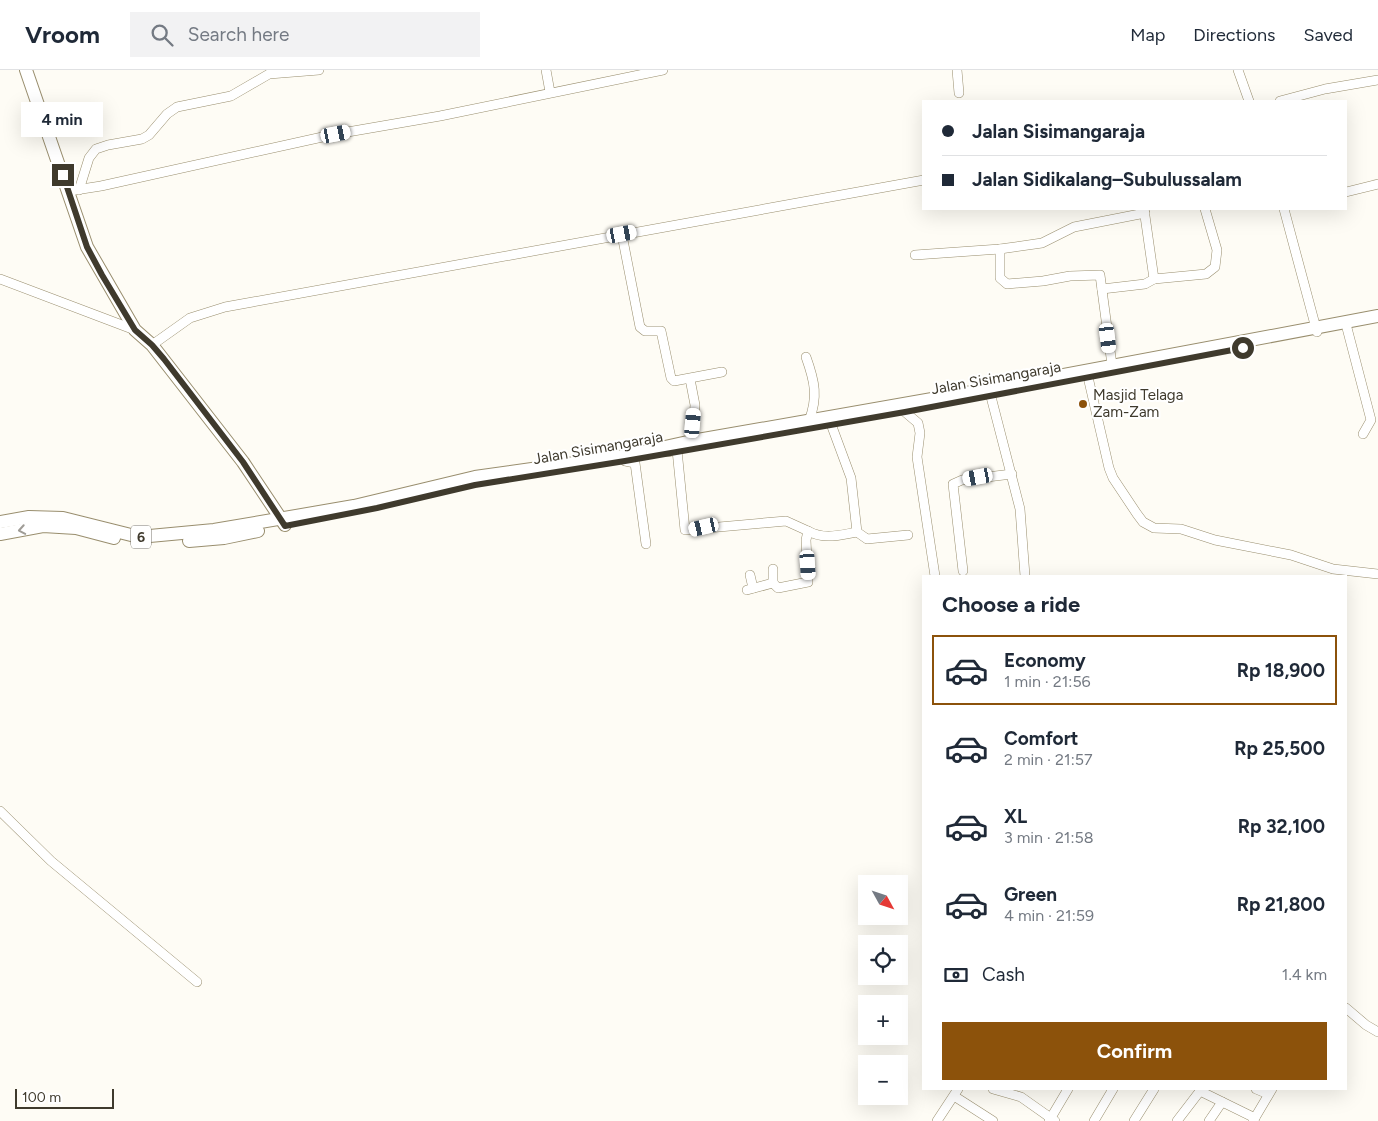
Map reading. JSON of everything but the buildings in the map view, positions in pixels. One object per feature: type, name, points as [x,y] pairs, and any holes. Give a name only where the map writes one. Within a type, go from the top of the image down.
[{"type":"highway","points":[[26,70],[74,191],[87,247],[135,330],[152,345],[243,462],[285,520]]},
{"type":"highway","name":"Jalan Sisimangaraja","points":[[1081,376],[1112,365],[1378,321]]},
{"type":"highway","name":"Jalan Sisimangaraja","points":[[0,534],[42,526],[76,528],[132,542],[175,543],[224,538],[285,520],[376,505],[475,481],[624,459],[1378,321]]},
{"type":"highway","name":"Jalan Sisimangaraja","points":[[667,450],[692,441],[809,422],[831,421]]},
{"type":"highway","name":"6","points":[[0,522],[29,517],[63,518],[139,537],[191,533],[285,520]]},
{"type":"street","points":[[74,191],[89,158],[96,149],[142,139],[150,135],[167,114],[177,107],[231,96],[269,74],[319,70]]},
{"type":"street","points":[[546,70],[550,92]]},
{"type":"street","points":[[74,191],[336,134],[440,116],[550,92],[599,85],[663,70]]},
{"type":"street","points":[[957,70],[959,92]]},
{"type":"street","points":[[1238,70],[1249,100]]},
{"type":"street","points":[[1284,100],[1324,89],[1378,80]]},
{"type":"street","points":[[152,345],[190,318],[225,307],[922,180]]},
{"type":"street","points":[[1347,192],[1378,184]]},
{"type":"street","points":[[1102,289],[1145,284],[1154,279],[1206,274],[1215,267],[1218,250],[1205,210]]},
{"type":"street","points":[[1284,210],[1317,331]]},
{"type":"street","points":[[915,255],[1000,249],[1042,243],[1074,227],[1145,211],[1154,279]]},
{"type":"street","points":[[622,234],[640,327],[645,331],[662,330],[671,378],[674,381],[722,372]]},
{"type":"street","points":[[1000,249],[1000,278],[1004,283],[1043,281],[1070,276],[1098,274],[1101,277],[1112,365]]},
{"type":"street","points":[[0,279],[135,330]]},
{"type":"street","points":[[1347,328],[1371,420],[1363,434]]},
{"type":"street","points":[[806,358],[812,374],[816,403],[809,422]]},
{"type":"street","points":[[1081,376],[1113,478],[1143,522],[1154,528],[1181,529],[1215,540],[1291,555],[1333,569],[1378,574]]},
{"type":"street","points":[[690,379],[695,405],[692,441]]},
{"type":"street","points":[[990,392],[1020,510],[1025,575]]},
{"type":"street","points":[[905,408],[918,423],[920,433],[916,457],[935,575]]},
{"type":"street","points":[[831,421],[851,478],[857,532]]},
{"type":"street","points":[[667,450],[677,450],[685,530],[786,521],[816,536],[857,532],[867,539],[908,535]]},
{"type":"street","points":[[624,459],[635,463],[646,544]]},
{"type":"street","points":[[963,571],[953,484],[962,480],[1012,474]]},
{"type":"street","points":[[773,569],[773,583],[778,588],[809,580],[806,540],[808,531]]},
{"type":"street","points":[[750,575],[750,589],[773,583]]},
{"type":"street","points":[[0,811],[51,861],[197,982]]},
{"type":"street","points":[[1347,1009],[1366,1025],[1378,1032]]},
{"type":"street","points":[[999,1090],[1021,1097],[1051,1120],[1067,1090]]},
{"type":"street","points":[[1094,1121],[1112,1090]]},
{"type":"street","points":[[1134,1121],[1153,1090]]},
{"type":"street","points":[[1188,1121],[1178,1119],[1200,1091],[1254,1119],[1270,1092]]},
{"type":"street","points":[[937,1121],[956,1092],[993,1121]]},
{"type":"street","points":[[1209,1121],[1222,1102]]},
{"type":"place","name":"Masjid Telaga Zam-Zam","points":[[1083,404]]},
{"type":"route","points":[[63,175],[87,247],[135,330],[164,359],[243,462],[282,518],[285,526],[316,518],[377,508],[475,485],[905,412],[990,394],[1243,348]]}]
